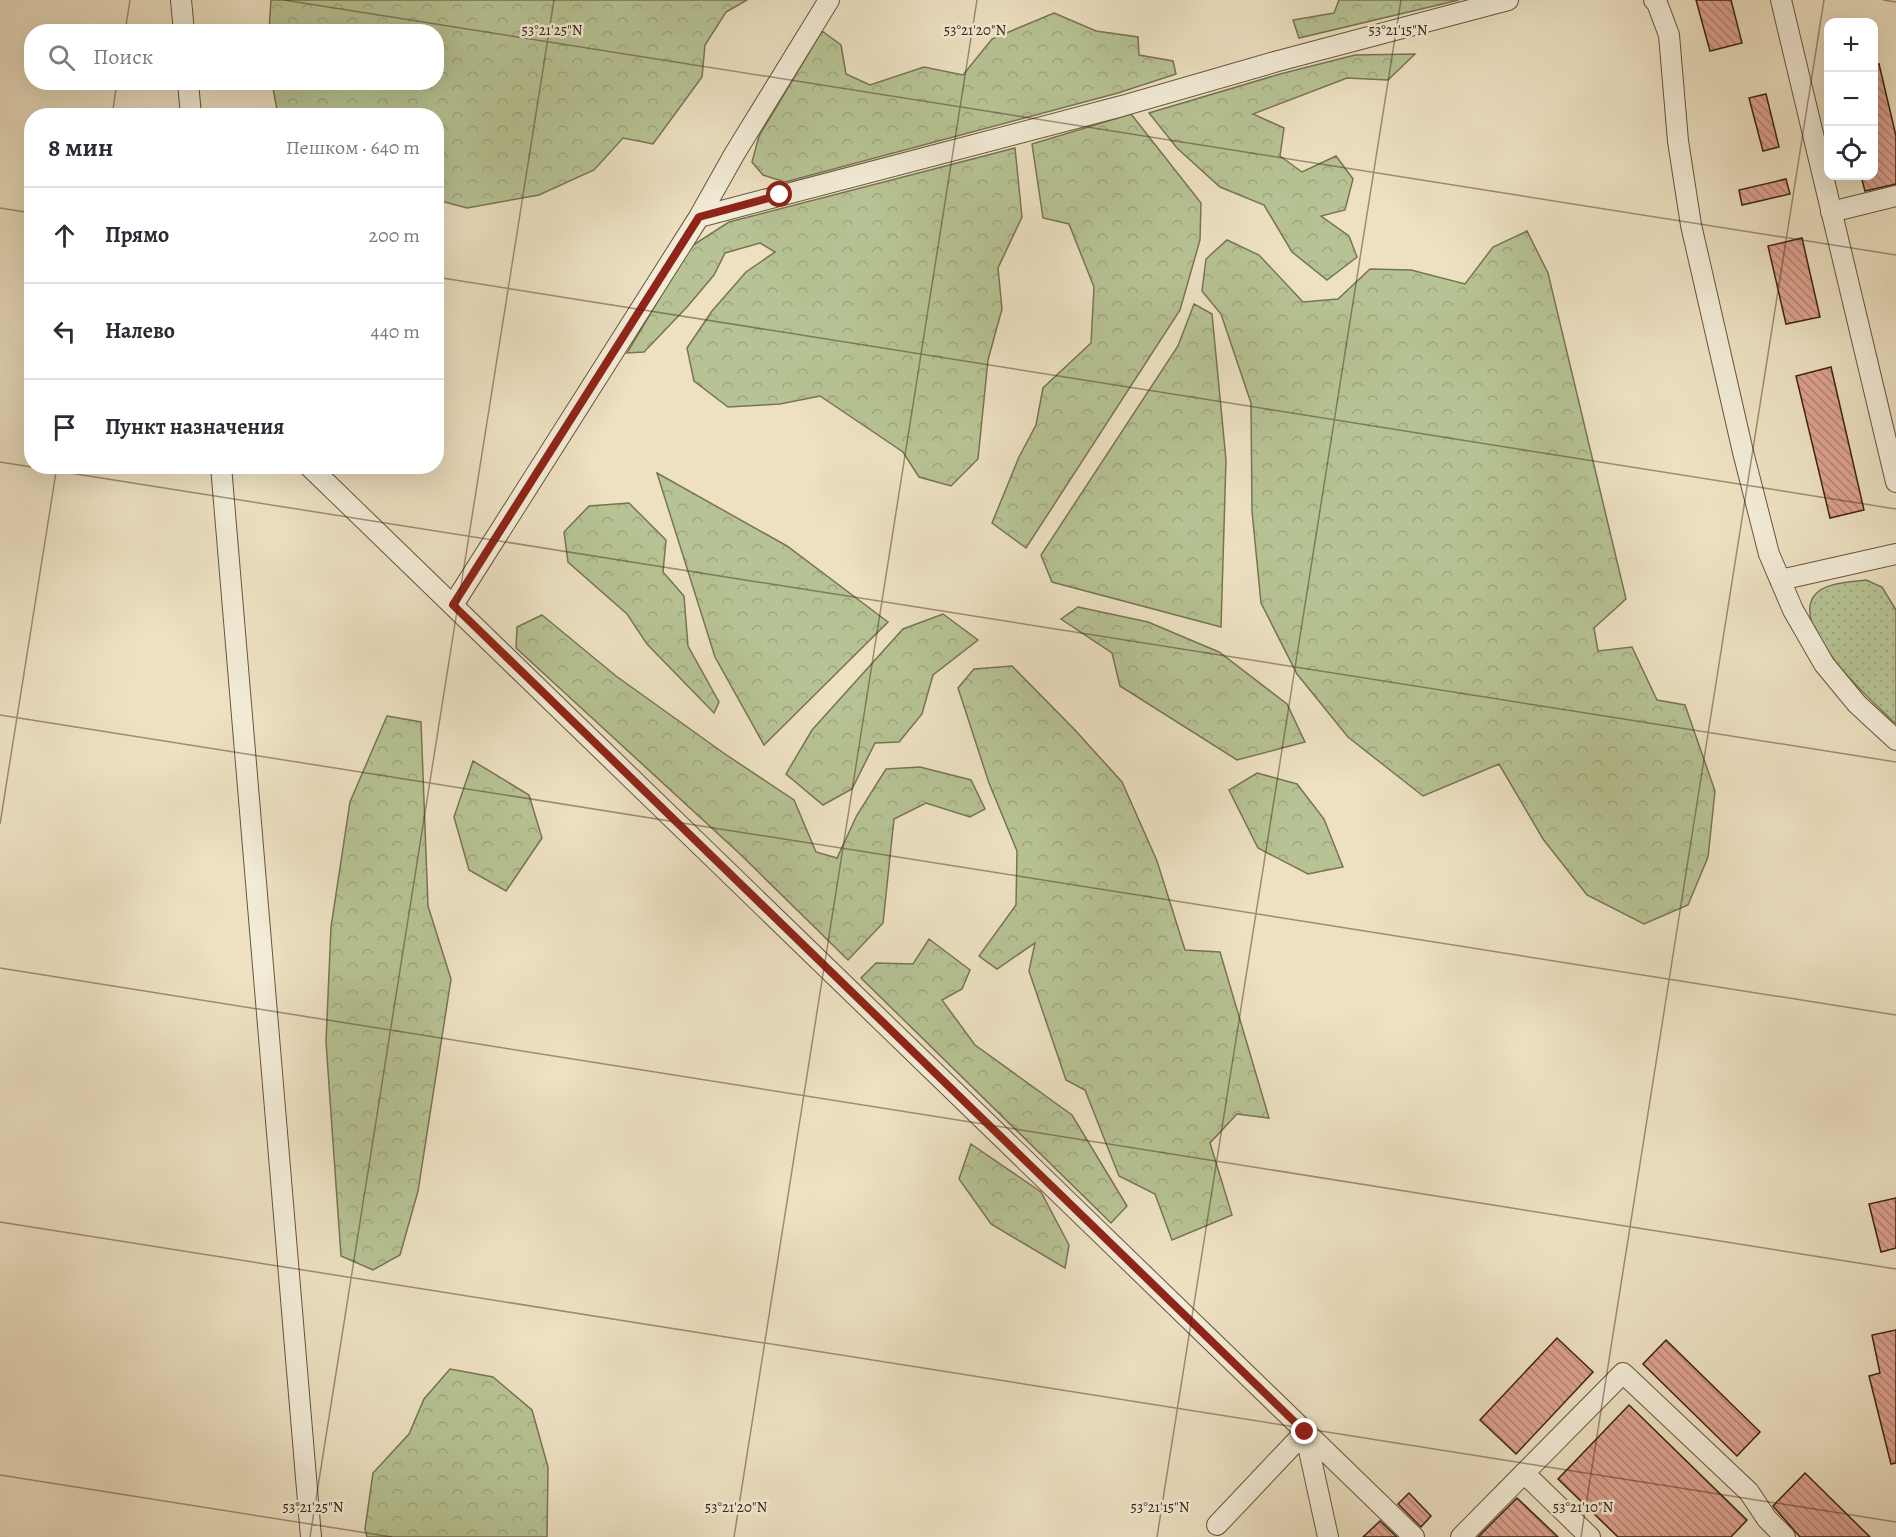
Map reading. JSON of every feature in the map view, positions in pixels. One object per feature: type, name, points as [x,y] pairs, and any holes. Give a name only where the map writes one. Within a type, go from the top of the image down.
[{"type":"street","points":[[181,0],[183,24]]},
{"type":"street","points":[[453,605],[699,217],[735,153],[829,0]]},
{"type":"street","points":[[699,217],[1122,106],[1278,61],[1508,0]]},
{"type":"street","points":[[1781,0],[1896,482]]},
{"type":"street","points":[[1656,1],[1669,35],[1678,141],[1691,225],[1769,554],[1793,610],[1824,664],[1857,704],[1896,740]]},
{"type":"street","points":[[189,90],[190,108]]},
{"type":"street","points":[[1831,212],[1896,196]]},
{"type":"street","points":[[221,474],[311,1537]]},
{"type":"street","points":[[317,474],[1414,1537]]},
{"type":"street","points":[[1780,579],[1896,554]]},
{"type":"street","points":[[1461,1537],[1623,1373],[1749,1492],[1767,1520],[1785,1537]]},
{"type":"street","points":[[1217,1525],[1305,1432]]},
{"type":"street","points":[[1305,1432],[1328,1537]]},
{"type":"street","points":[[1524,1473],[1590,1537]]},
{"type":"green space","points":[[271,0],[747,0],[726,12],[705,45],[702,77],[653,144],[623,138],[594,170],[539,195],[467,208],[444,202],[444,108],[277,108],[273,90],[444,90],[444,24],[269,24]]},
{"type":"green space","points":[[1339,0],[1459,0],[1299,38],[1293,20],[1334,13]]},
{"type":"green space","points":[[1054,13],[1096,31],[1138,37],[1139,55],[1173,61],[1176,74],[1118,93],[785,182],[763,175],[752,162],[759,136],[822,31],[841,45],[846,74],[870,85],[924,67],[963,75],[992,39]]},
{"type":"green space","points":[[1415,54],[1388,80],[1347,78],[1253,114],[1284,128],[1280,156],[1302,172],[1336,156],[1353,179],[1345,210],[1321,216],[1349,236],[1357,257],[1327,280],[1292,252],[1264,205],[1220,187],[1177,148],[1149,113],[1280,74],[1355,55]]},
{"type":"green space","points":[[1131,114],[1201,203],[1200,240],[1180,310],[1026,548],[992,523],[1019,457],[1036,425],[1043,388],[1091,343],[1094,287],[1069,224],[1043,218],[1032,144]]},
{"type":"green space","points":[[1015,148],[1022,217],[998,268],[1002,309],[988,360],[978,459],[951,486],[919,477],[903,452],[820,396],[780,404],[728,407],[694,381],[687,348],[712,311],[746,272],[775,252],[760,243],[725,253],[714,275],[644,352],[627,353],[690,247],[729,222]]},
{"type":"green space","points":[[1527,231],[1548,273],[1626,599],[1594,628],[1598,651],[1632,647],[1657,700],[1685,705],[1715,791],[1708,857],[1688,905],[1644,924],[1587,895],[1543,839],[1499,764],[1423,796],[1348,737],[1297,674],[1261,603],[1252,511],[1251,403],[1221,314],[1202,291],[1206,259],[1227,240],[1259,255],[1303,302],[1338,299],[1370,269],[1411,270],[1465,284],[1493,247]]},
{"type":"green space","points":[[1194,304],[1212,314],[1226,460],[1221,627],[1052,582],[1041,555],[1178,346]]},
{"type":"green space","points":[[657,473],[787,546],[888,622],[764,745],[715,657]]},
{"type":"green space","points":[[629,503],[666,540],[663,572],[684,596],[688,646],[719,702],[714,713],[647,644],[627,614],[568,562],[564,532],[589,506]]},
{"type":"green space","points":[[1866,580],[1882,587],[1896,610],[1896,724],[1838,665],[1814,627],[1810,610],[1818,591],[1838,583]]},
{"type":"green space","points":[[1078,607],[1148,622],[1219,652],[1287,704],[1305,742],[1237,760],[1120,686],[1112,653],[1061,619]]},
{"type":"green space","points":[[943,614],[978,640],[933,675],[922,714],[899,742],[875,743],[852,789],[823,805],[786,774],[812,730],[903,629]]},
{"type":"green space","points":[[542,615],[616,676],[794,800],[816,852],[837,858],[857,815],[886,769],[920,767],[971,780],[985,809],[970,817],[926,803],[894,819],[883,923],[848,960],[740,854],[516,648],[517,627]]},
{"type":"green space","points":[[1012,666],[1122,782],[1157,861],[1185,950],[1220,952],[1269,1118],[1237,1114],[1210,1143],[1232,1215],[1172,1240],[1155,1194],[1119,1176],[1085,1090],[1066,1080],[1029,971],[1035,943],[997,969],[979,956],[1016,905],[1017,851],[989,783],[958,688],[974,669]]},
{"type":"green space","points":[[387,716],[421,722],[428,906],[451,979],[418,1191],[400,1255],[373,1270],[341,1256],[326,1042],[331,927],[350,802]]},
{"type":"green space","points":[[473,761],[529,795],[542,838],[506,891],[469,870],[454,817]]},
{"type":"green space","points":[[1257,773],[1297,784],[1324,819],[1343,867],[1308,874],[1258,848],[1229,790]]},
{"type":"green space","points":[[929,939],[970,970],[962,989],[942,1000],[975,1045],[1072,1115],[1127,1206],[1111,1223],[861,978],[876,963],[913,964]]},
{"type":"green space","points":[[971,1144],[1041,1192],[1069,1245],[1065,1268],[991,1224],[959,1179]]},
{"type":"green space","points":[[450,1369],[493,1377],[532,1410],[548,1467],[547,1537],[367,1537],[365,1529],[373,1473],[409,1434],[424,1399]]},
{"type":"building","points":[[1696,0],[1731,0],[1742,43],[1710,51]]},
{"type":"building","points":[[1878,64],[1896,136],[1896,184],[1865,191],[1862,180],[1878,180]]},
{"type":"building","points":[[1766,94],[1779,147],[1763,151],[1749,98]]},
{"type":"building","points":[[1786,179],[1790,194],[1742,205],[1739,190]]},
{"type":"building","points":[[1802,238],[1820,317],[1786,324],[1768,246]]},
{"type":"building","points":[[1831,367],[1864,510],[1830,518],[1796,376]]},
{"type":"building","points":[[1896,1198],[1896,1248],[1881,1252],[1869,1204]]},
{"type":"building","points":[[1896,1330],[1896,1463],[1891,1464],[1869,1376],[1880,1373],[1872,1335]]},
{"type":"building","points":[[1557,1338],[1593,1372],[1516,1454],[1480,1420]]},
{"type":"building","points":[[1666,1340],[1760,1432],[1737,1456],[1643,1364]]},
{"type":"building","points":[[1629,1405],[1747,1520],[1731,1537],[1618,1537],[1558,1479]]},
{"type":"building","points":[[1805,1473],[1870,1537],[1800,1537],[1773,1506]]},
{"type":"building","points":[[1409,1493],[1431,1516],[1421,1527],[1398,1504]]},
{"type":"building","points":[[1517,1498],[1558,1537],[1478,1537]]},
{"type":"building","points":[[1380,1521],[1397,1537],[1363,1537]]},
{"type":"route","points":[[780,195],[699,217],[453,605],[1305,1432]]}]
